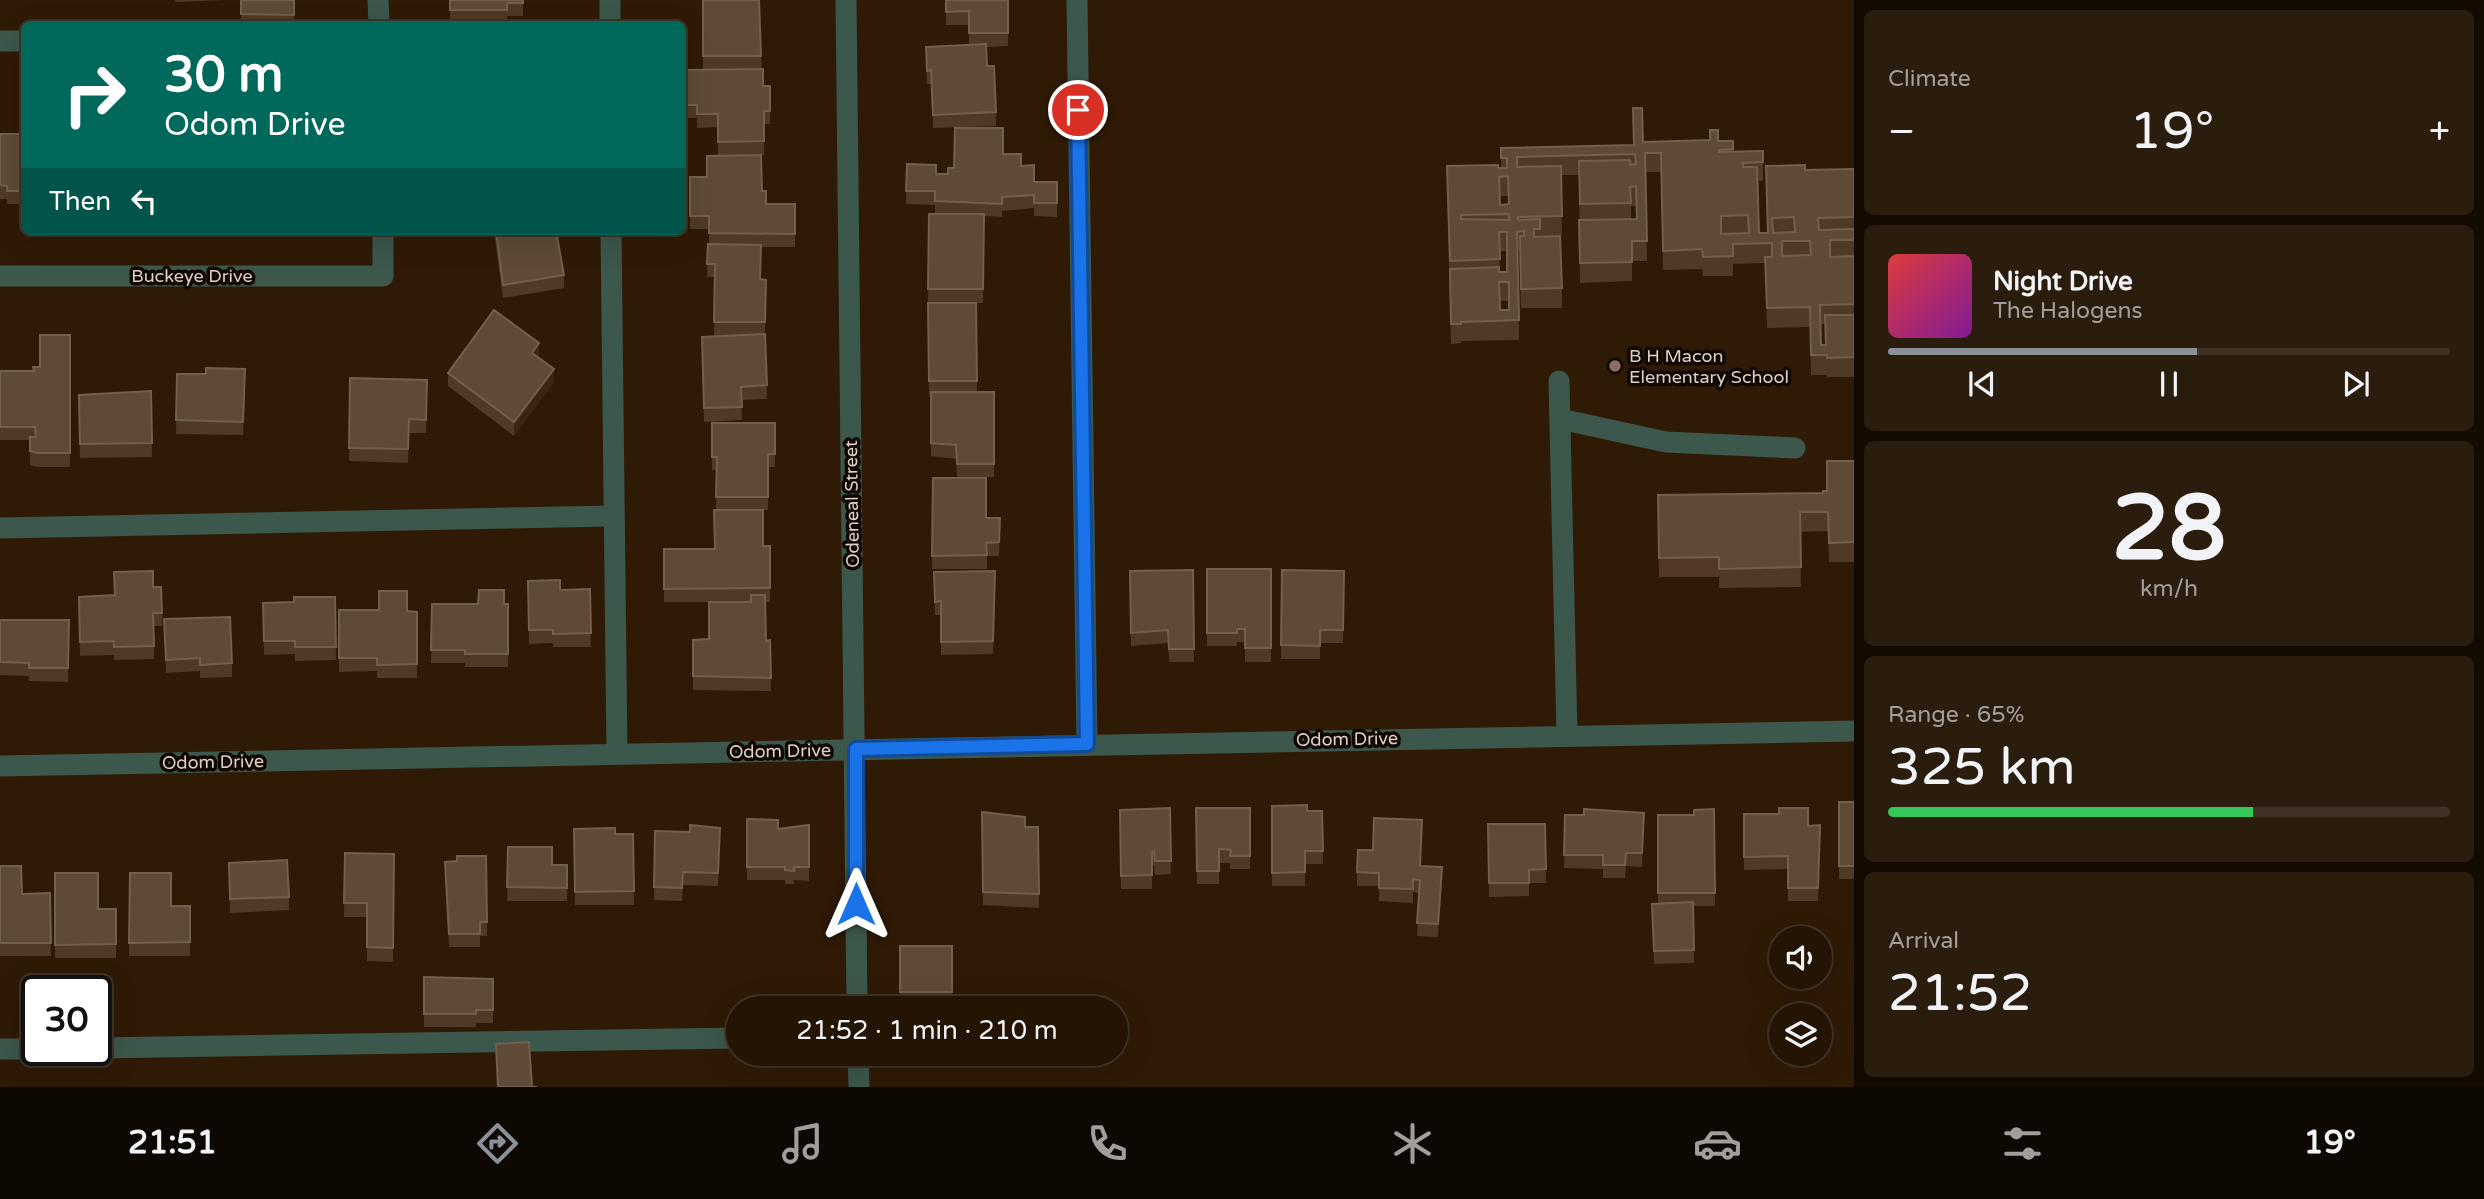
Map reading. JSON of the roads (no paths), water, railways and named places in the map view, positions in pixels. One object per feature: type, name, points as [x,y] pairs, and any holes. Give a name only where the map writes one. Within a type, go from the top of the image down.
[{"type":"street","points":[[378,0],[379,21]]},
{"type":"street","points":[[610,0],[610,21]]},
{"type":"street","name":"Odeneal Street","points":[[846,0],[857,996]]},
{"type":"street","points":[[1077,0],[1087,744]]},
{"type":"street","points":[[0,41],[21,41]]},
{"type":"street","name":"Buckeye Drive","points":[[0,276],[383,276],[383,235]]},
{"type":"street","points":[[611,235],[617,754]]},
{"type":"street","points":[[1559,382],[1567,735]]},
{"type":"street","points":[[1560,419],[1667,442],[1795,448]]},
{"type":"street","points":[[0,528],[613,516]]},
{"type":"street","name":"Odom Drive","points":[[0,766],[1854,731]]},
{"type":"street","points":[[112,1048],[726,1038]]},
{"type":"street","points":[[0,1049],[21,1049]]},
{"type":"street","points":[[858,1066],[859,1087]]},
{"type":"place","name":"B H Macon Elementary School","points":[[1615,366]]}]
